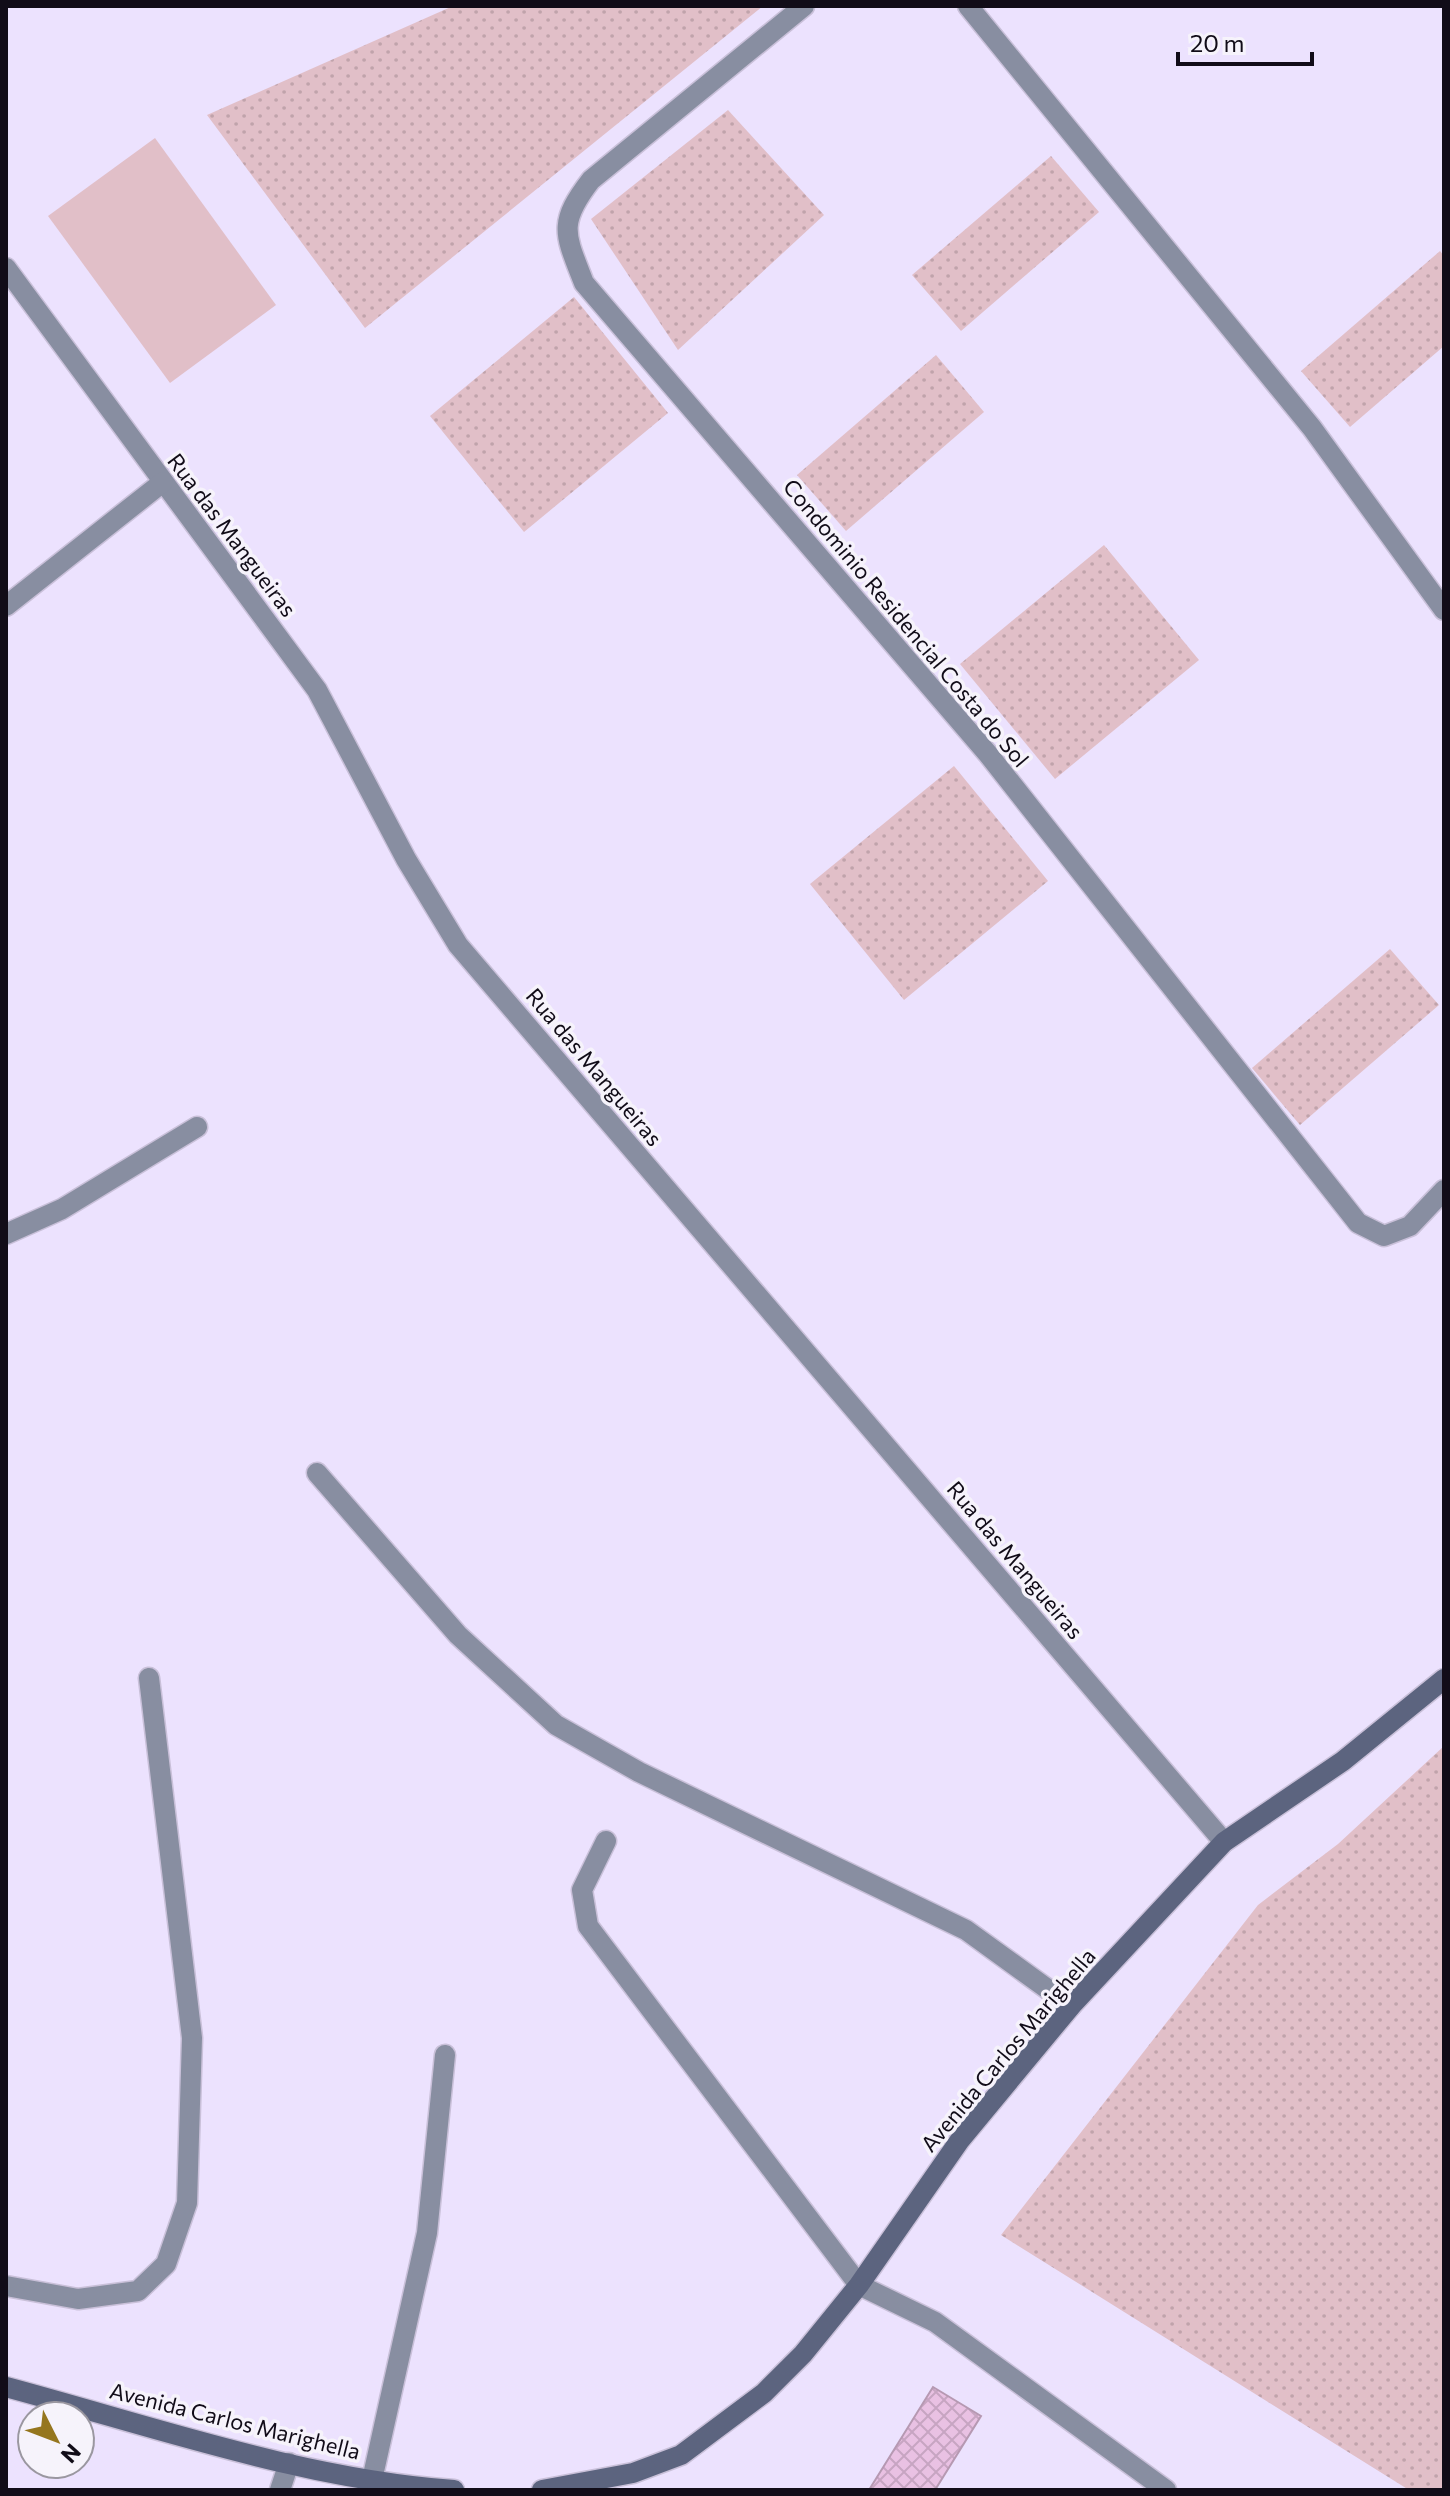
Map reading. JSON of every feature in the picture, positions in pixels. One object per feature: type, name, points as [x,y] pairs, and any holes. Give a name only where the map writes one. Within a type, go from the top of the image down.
[{"type":"street","name":"Condominio Residencial Costa do Sol","points":[[804,6],[591,180],[568,210],[569,245],[584,283],[988,754],[1358,1223],[1384,1236],[1410,1226],[1444,1190]]},
{"type":"street","points":[[968,6],[1312,428],[1444,610]]},
{"type":"street","name":"Rua das Mangueiras","points":[[6,268],[317,690],[406,859],[458,945],[1224,1842]]},
{"type":"street","points":[[6,606],[163,482]]},
{"type":"street","points":[[6,1234],[62,1209],[197,1127]]},
{"type":"street","points":[[317,1473],[458,1635],[556,1725],[639,1772],[966,1930],[1071,2006]]},
{"type":"street","points":[[6,2286],[78,2299],[138,2291],[166,2264],[187,2203],[192,2038],[149,1678]]},
{"type":"street","name":"Avenida Carlos Marighella","points":[[542,2490],[633,2473],[681,2455],[764,2393],[803,2354],[859,2285],[960,2140],[1071,2006],[1224,1842],[1343,1761],[1444,1679]]},
{"type":"street","points":[[606,1841],[582,1890],[588,1926],[859,2285],[935,2322],[1166,2490]]},
{"type":"street","points":[[372,2480],[427,2233],[445,2055]]},
{"type":"street","name":"Avenida Carlos Marighella","points":[[6,2387],[289,2463],[372,2480],[454,2490]]},
{"type":"street","points":[[280,2490],[289,2463]]},
{"type":"shaded area","points":[[453,6],[763,6],[365,328],[207,115]]},
{"type":"shaded area","points":[[728,110],[824,215],[678,350],[591,219]]},
{"type":"shaded area","points":[[155,138],[276,305],[170,383],[48,216]]},
{"type":"shaded area","points":[[1051,156],[1099,212],[961,331],[912,275]]},
{"type":"shaded area","points":[[1440,251],[1444,256],[1444,346],[1350,427],[1301,371]]},
{"type":"shaded area","points":[[574,297],[668,413],[524,532],[430,416]]},
{"type":"shaded area","points":[[936,355],[984,412],[846,531],[797,475]]},
{"type":"shaded area","points":[[1104,545],[1199,660],[1055,779],[960,664]]},
{"type":"shaded area","points":[[954,766],[1048,881],[904,1000],[810,884]]},
{"type":"shaded area","points":[[1390,949],[1439,1005],[1300,1125],[1252,1068]]},
{"type":"shaded area","points":[[1444,1746],[1444,2490],[1409,2490],[1001,2235],[1258,1905],[1338,1844]]},
{"type":"building","points":[[933,2387],[981,2416],[935,2490],[869,2490]]}]
